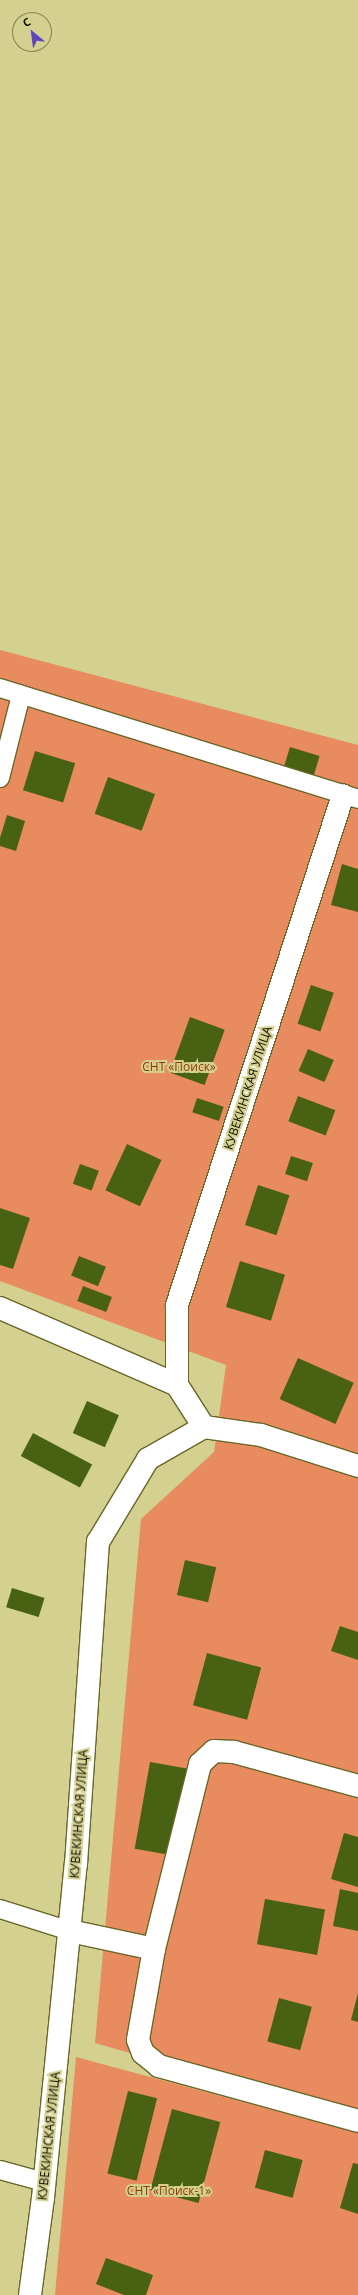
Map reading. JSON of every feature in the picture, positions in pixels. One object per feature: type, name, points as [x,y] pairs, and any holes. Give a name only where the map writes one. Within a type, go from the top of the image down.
[{"type":"street","name":"КУВЕКИНСКАЯ УЛИЦА","points":[[177,1385],[177,1305],[350,797]]},
{"type":"street","points":[[0,1308],[177,1385],[204,1427],[261,1435],[358,1466]]},
{"type":"street","name":"КУВЕКИНСКАЯ УЛИЦА","points":[[30,2295],[44,2182],[70,1931],[98,1542],[148,1459],[204,1427]]},
{"type":"street","points":[[358,1786],[234,1752],[214,1751],[200,1764],[154,1950],[138,2040],[143,2053],[159,2066],[358,2121]]},
{"type":"street","points":[[70,1931],[154,1950]]},
{"type":"lane","points":[[0,688],[350,797]]},
{"type":"lane","points":[[0,778],[21,695]]},
{"type":"lane","points":[[0,1909],[70,1931]]},
{"type":"lane","points":[[0,2170],[44,2182]]},
{"type":"green space","name":"СНТ «Поиск»","points":[[0,650],[358,745],[358,2118],[95,2043],[141,1519],[214,1452],[226,1365],[0,1281]]},
{"type":"green space","name":"СНТ «Поиск-1»","points":[[76,2057],[358,2133],[358,2295],[55,2295]]},
{"type":"building","points":[[290,747],[320,756],[314,775],[284,766]]},
{"type":"building","points":[[35,751],[75,763],[63,802],[23,790]]},
{"type":"building","points":[[108,777],[155,794],[142,831],[95,814]]},
{"type":"building","points":[[7,815],[25,821],[16,851],[0,846],[0,838]]},
{"type":"building","points":[[342,864],[358,869],[358,912],[331,905]]},
{"type":"building","points":[[311,985],[334,993],[320,1032],[298,1024]]},
{"type":"building","points":[[190,1017],[225,1030],[205,1085],[170,1072]]},
{"type":"building","points":[[308,1049],[334,1060],[324,1082],[299,1071]]},
{"type":"building","points":[[298,1096],[335,1110],[326,1136],[288,1121]]},
{"type":"building","points":[[197,1098],[224,1107],[219,1121],[192,1112]]},
{"type":"building","points":[[127,1144],[161,1160],[140,1206],[105,1190]]},
{"type":"building","points":[[291,1156],[313,1163],[307,1181],[285,1174]]},
{"type":"building","points":[[80,1164],[99,1171],[92,1191],[73,1184]]},
{"type":"building","points":[[258,1185],[289,1195],[276,1235],[245,1225]]},
{"type":"building","points":[[0,1208],[30,1218],[13,1269],[0,1265]]},
{"type":"building","points":[[79,1256],[106,1267],[98,1286],[71,1275]]},
{"type":"building","points":[[240,1261],[285,1275],[271,1321],[226,1307]]},
{"type":"building","points":[[83,1286],[112,1297],[106,1312],[77,1301]]},
{"type":"building","points":[[298,1358],[354,1383],[335,1424],[280,1399]]},
{"type":"building","points":[[87,1401],[119,1415],[105,1447],[73,1433]]},
{"type":"building","points":[[33,1433],[92,1464],[80,1487],[21,1456]]},
{"type":"building","points":[[185,1560],[216,1567],[208,1602],[177,1595]]},
{"type":"building","points":[[12,1588],[45,1598],[39,1617],[6,1607]]},
{"type":"building","points":[[340,1626],[358,1632],[358,1660],[331,1651]]},
{"type":"building","points":[[207,1653],[261,1667],[247,1720],[193,1705]]},
{"type":"building","points":[[150,1762],[188,1769],[173,1855],[135,1849]]},
{"type":"building","points":[[344,1833],[358,1837],[358,1887],[331,1879]]},
{"type":"building","points":[[340,1889],[358,1893],[358,1931],[333,1926]]},
{"type":"building","points":[[265,1899],[325,1910],[317,1955],[257,1944]]},
{"type":"building","points":[[358,1993],[358,2022],[351,2020]]},
{"type":"building","points":[[279,1998],[312,2007],[300,2050],[267,2041]]},
{"type":"building","points":[[128,2091],[157,2098],[137,2181],[107,2173]]},
{"type":"building","points":[[172,2109],[220,2122],[199,2203],[150,2190]]},
{"type":"building","points":[[265,2150],[303,2160],[293,2198],[255,2188]]},
{"type":"building","points":[[353,2163],[358,2164],[358,2214],[340,2208]]},
{"type":"building","points":[[106,2258],[153,2275],[146,2295],[124,2295],[96,2284]]}]
